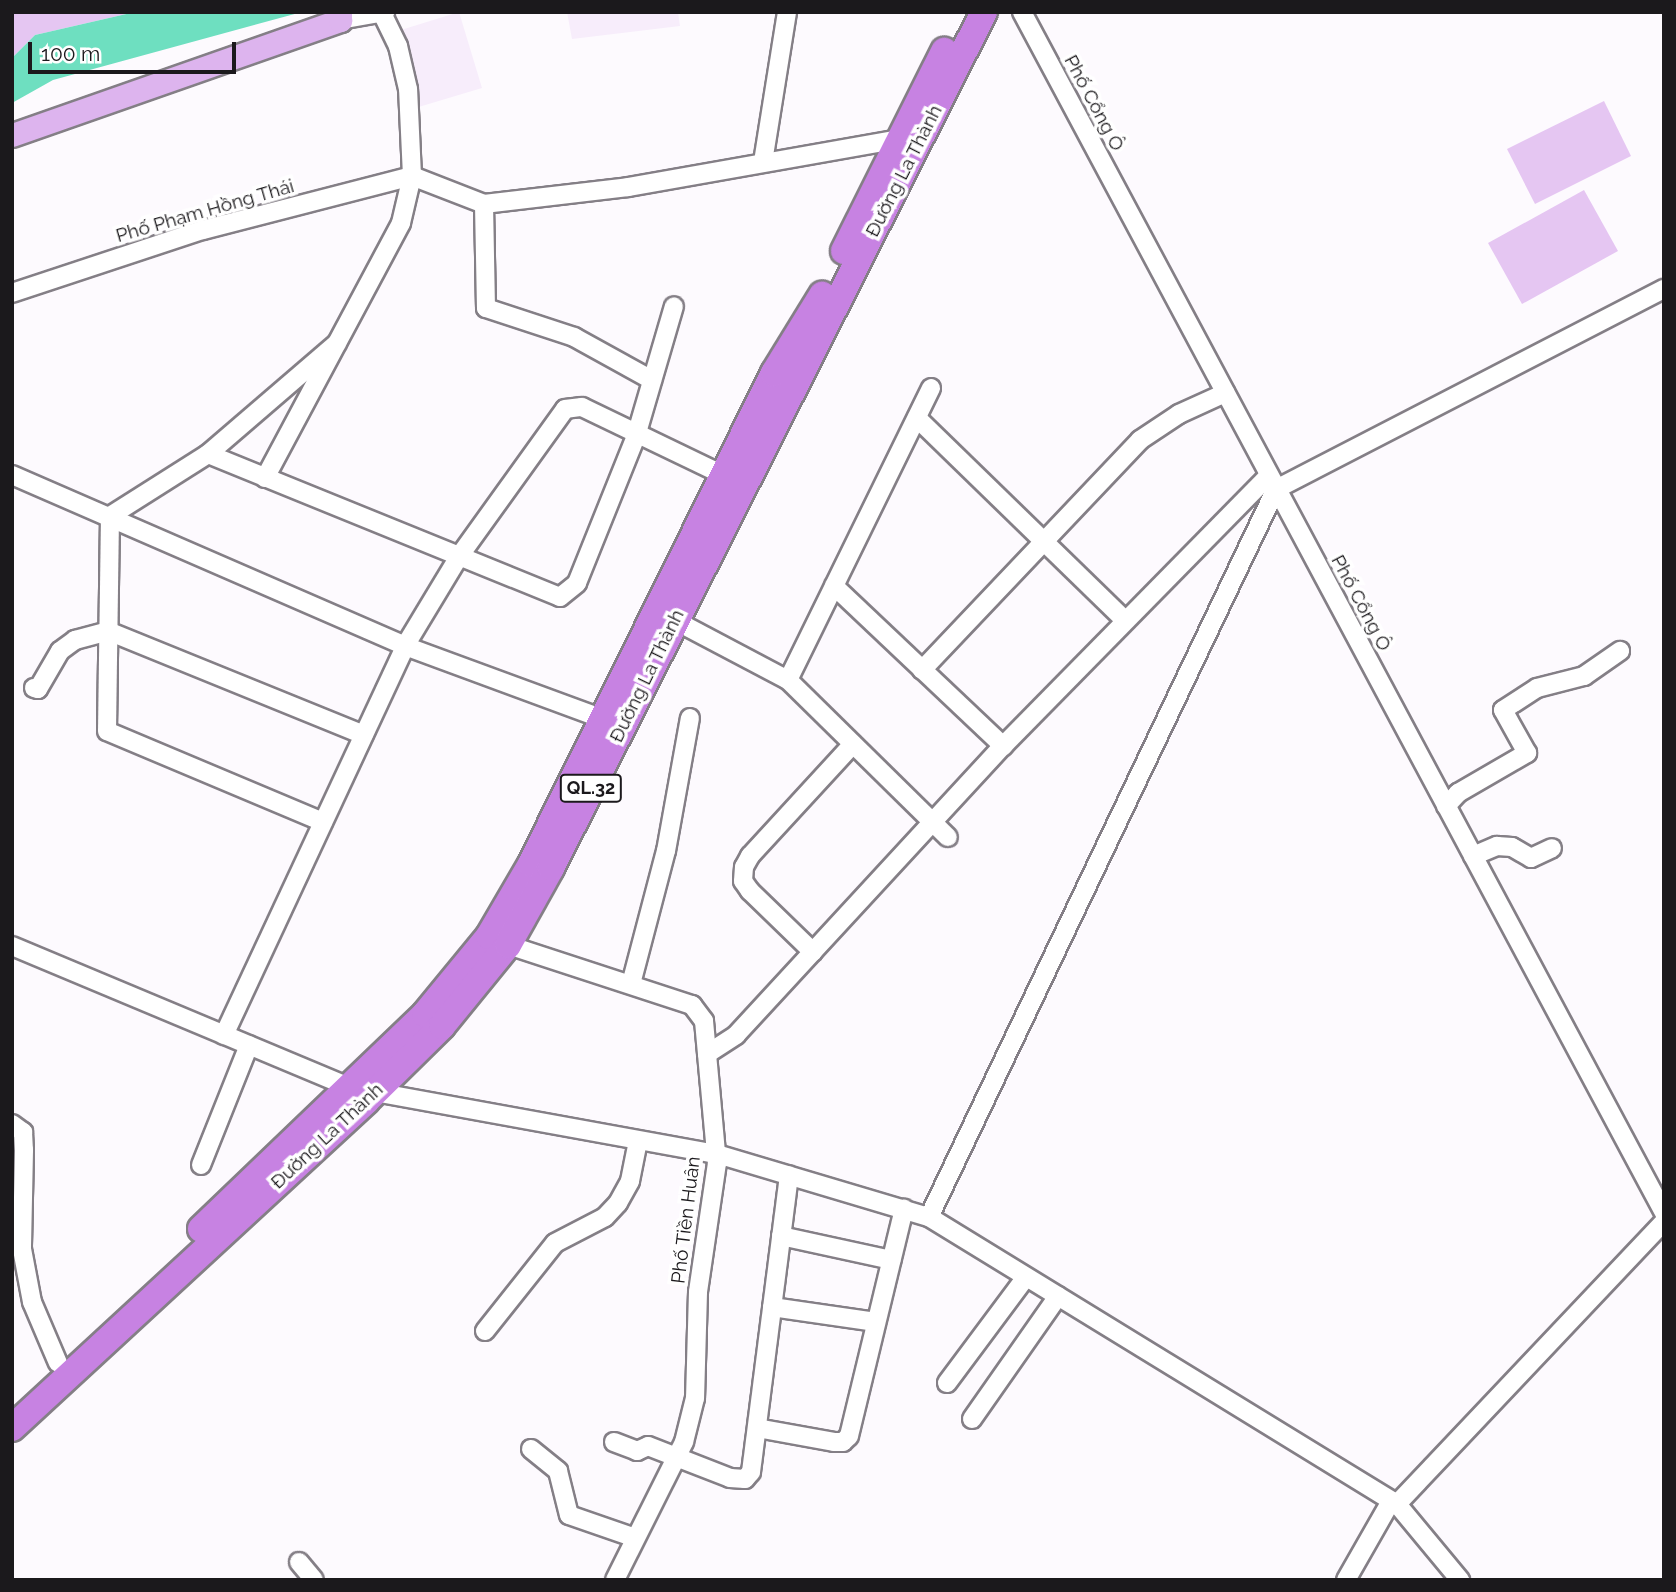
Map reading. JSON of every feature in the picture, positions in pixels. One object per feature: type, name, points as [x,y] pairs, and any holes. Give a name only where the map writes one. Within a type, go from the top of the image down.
[{"type":"highway","name":"Đường La Thành","points":[[12,1428],[363,1090],[489,936],[531,864],[774,373],[813,313],[964,12]]},
{"type":"highway","name":"Đường La Thành","points":[[12,1405],[363,1090],[442,1026],[508,945],[984,12]]},
{"type":"main road","points":[[12,135],[340,16]]},
{"type":"street","points":[[763,162],[787,12]]},
{"type":"street","name":"Phố Cổng Ô","points":[[1022,12],[1664,1213]]},
{"type":"street","points":[[265,478],[401,223],[412,176],[408,89],[398,46],[383,13],[340,16]]},
{"type":"street","points":[[412,176],[484,204],[628,187],[899,139]]},
{"type":"street","name":"Phố Phạm Hồng Thái","points":[[12,293],[203,230],[412,176]]},
{"type":"street","points":[[484,204],[486,308],[574,337],[652,380]]},
{"type":"street","points":[[707,1054],[736,1035],[1003,746],[1125,620],[1272,482],[1664,289]]},
{"type":"street","points":[[208,454],[545,594],[560,597],[570,592],[637,431],[674,306]]},
{"type":"street","points":[[110,516],[208,454],[337,343]]},
{"type":"street","points":[[788,680],[931,388]]},
{"type":"street","points":[[922,670],[1140,440],[1180,414],[1224,394]]},
{"type":"street","points":[[224,1035],[405,646],[458,558],[565,409],[582,407],[637,431],[723,475]]},
{"type":"street","points":[[916,418],[1125,620]]},
{"type":"street","points":[[12,475],[405,646],[603,719]]},
{"type":"street","points":[[929,1217],[1272,482]]},
{"type":"street","points":[[110,516],[107,731],[323,822]]},
{"type":"street","points":[[834,586],[1003,746]]},
{"type":"street","points":[[674,620],[788,680],[948,837]]},
{"type":"street","points":[[33,688],[38,689],[60,651],[75,639],[108,631],[364,735]]},
{"type":"street","points":[[1446,806],[1458,793],[1527,753],[1503,710],[1537,688],[1584,676],[1620,651]]},
{"type":"street","points":[[631,984],[666,852],[690,718]]},
{"type":"street","points":[[813,952],[750,891],[743,881],[744,867],[750,856],[853,744]]},
{"type":"street","points":[[1473,856],[1497,846],[1512,847],[1531,858],[1552,848]]},
{"type":"street","name":"Phố Tiền Huân","points":[[508,945],[631,984],[699,1011],[707,1054],[717,1154],[698,1292],[695,1398],[677,1458],[633,1538],[615,1580]]},
{"type":"street","points":[[12,946],[363,1090],[717,1154],[929,1217],[1394,1502],[1460,1580]]},
{"type":"street","points":[[201,1165],[249,1045]]},
{"type":"street","points":[[12,1124],[23,1132],[22,1249],[33,1302],[58,1363]]},
{"type":"street","points":[[485,1331],[555,1242],[605,1217],[618,1203],[630,1181],[638,1141]]},
{"type":"street","points":[[614,1442],[637,1451],[648,1446],[745,1479],[751,1472],[789,1175]]},
{"type":"street","points":[[757,1428],[843,1442],[849,1436],[904,1209]]},
{"type":"street","points":[[1346,1580],[1394,1502],[1664,1222]]},
{"type":"street","points":[[781,1236],[891,1259]]},
{"type":"street","points":[[947,1383],[1026,1276]]},
{"type":"street","points":[[972,1419],[1058,1296]]},
{"type":"street","points":[[772,1307],[876,1322]]},
{"type":"street","points":[[531,1448],[558,1471],[569,1515],[633,1538]]},
{"type":"street","points":[[299,1562],[314,1580]]},
{"type":"shaded area","points":[[12,12],[135,12],[35,35],[12,58]]},
{"type":"shaded area","points":[[135,12],[302,12],[53,80],[12,103],[12,58],[35,35]]},
{"type":"shaded area","points":[[459,12],[482,88],[412,109],[388,34]]},
{"type":"shaded area","points":[[567,12],[678,12],[680,26],[572,39]]},
{"type":"shaded area","points":[[1604,101],[1631,156],[1535,204],[1507,149]]},
{"type":"shaded area","points":[[1584,190],[1618,251],[1522,304],[1488,243]]}]
